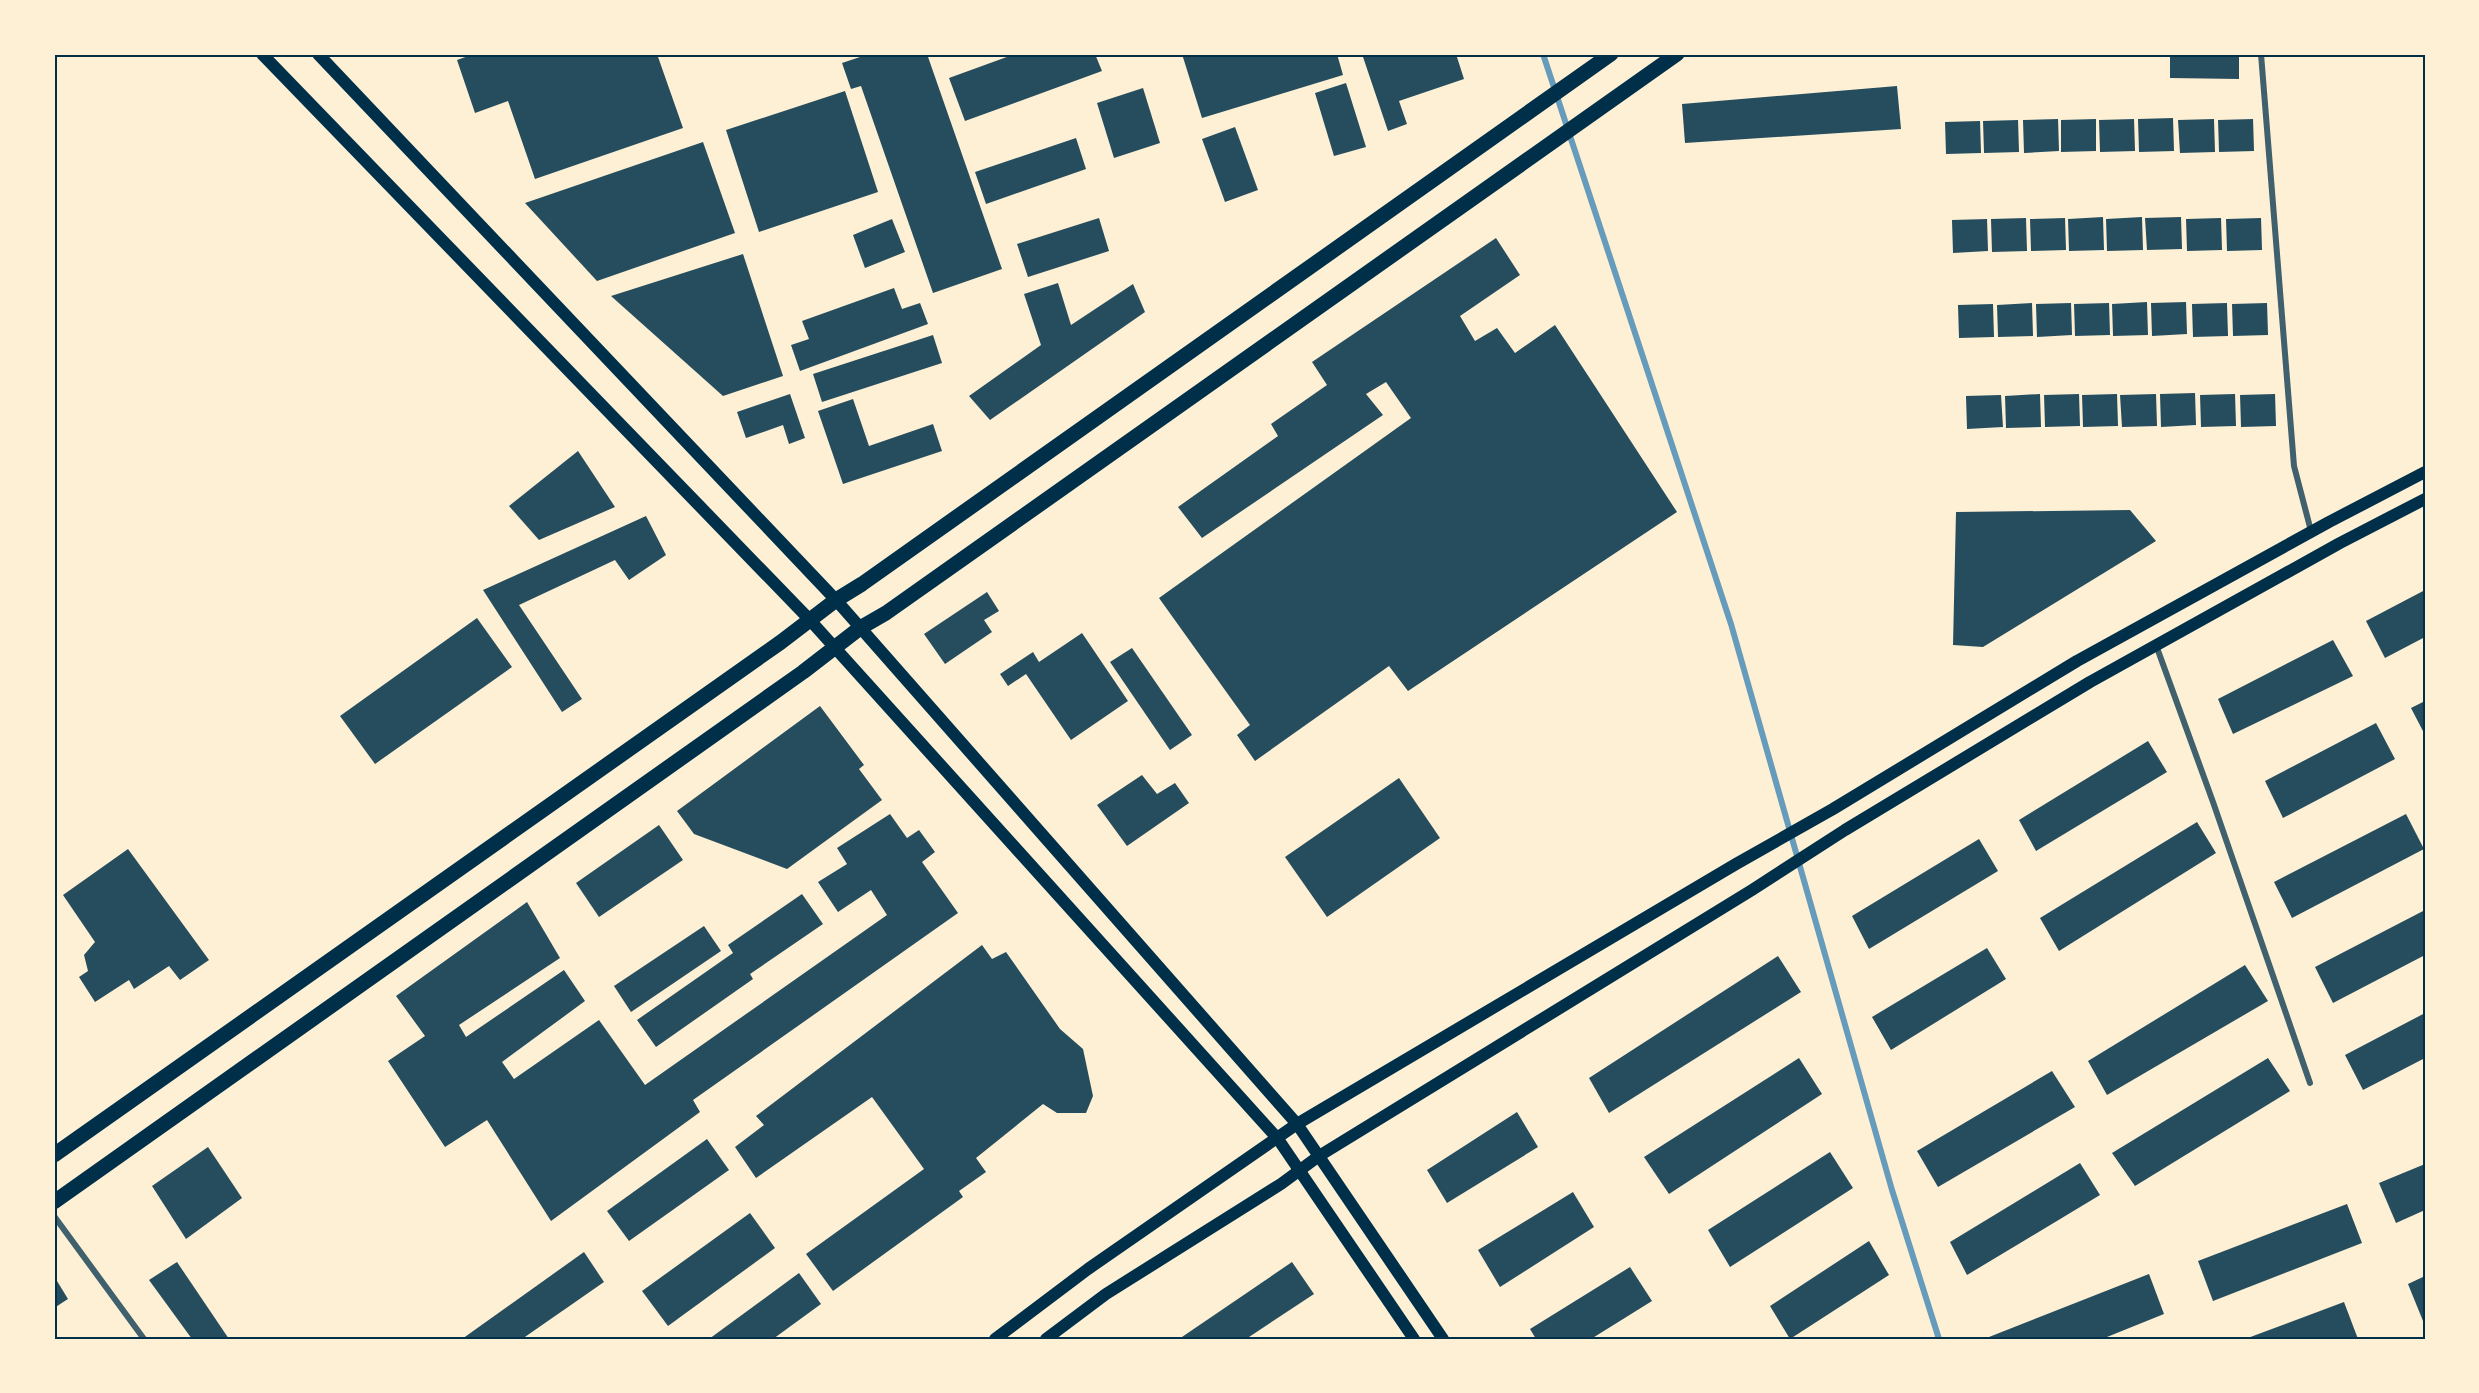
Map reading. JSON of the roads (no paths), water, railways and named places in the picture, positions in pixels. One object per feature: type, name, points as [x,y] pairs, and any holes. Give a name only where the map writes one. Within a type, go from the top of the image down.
[{"type":"main road","points":[[262,54],[809,619],[1278,1139],[1414,1339]]},
{"type":"main road","points":[[318,54],[836,600],[1297,1124],[1443,1339]]},
{"type":"main road","points":[[54,1155],[1611,54]]},
{"type":"main road","points":[[54,1202],[794,679],[860,628],[886,613],[1677,54]]},
{"type":"main road","points":[[994,1339],[1088,1269],[1297,1124],[1833,809],[2078,661],[2311,531],[2425,472]]},
{"type":"main road","points":[[1046,1339],[1106,1294],[1300,1171],[1319,1156],[1752,890],[1845,830],[2090,682],[2340,543],[2425,499]]},
{"type":"street","points":[[2261,54],[2294,466],[2311,531]]},
{"type":"street","points":[[2156,645],[2217,813],[2310,1083]]},
{"type":"street","points":[[54,1216],[144,1339]]},
{"type":"waterway","points":[[1543,54],[1731,624],[1892,1190],[1939,1339]]}]
